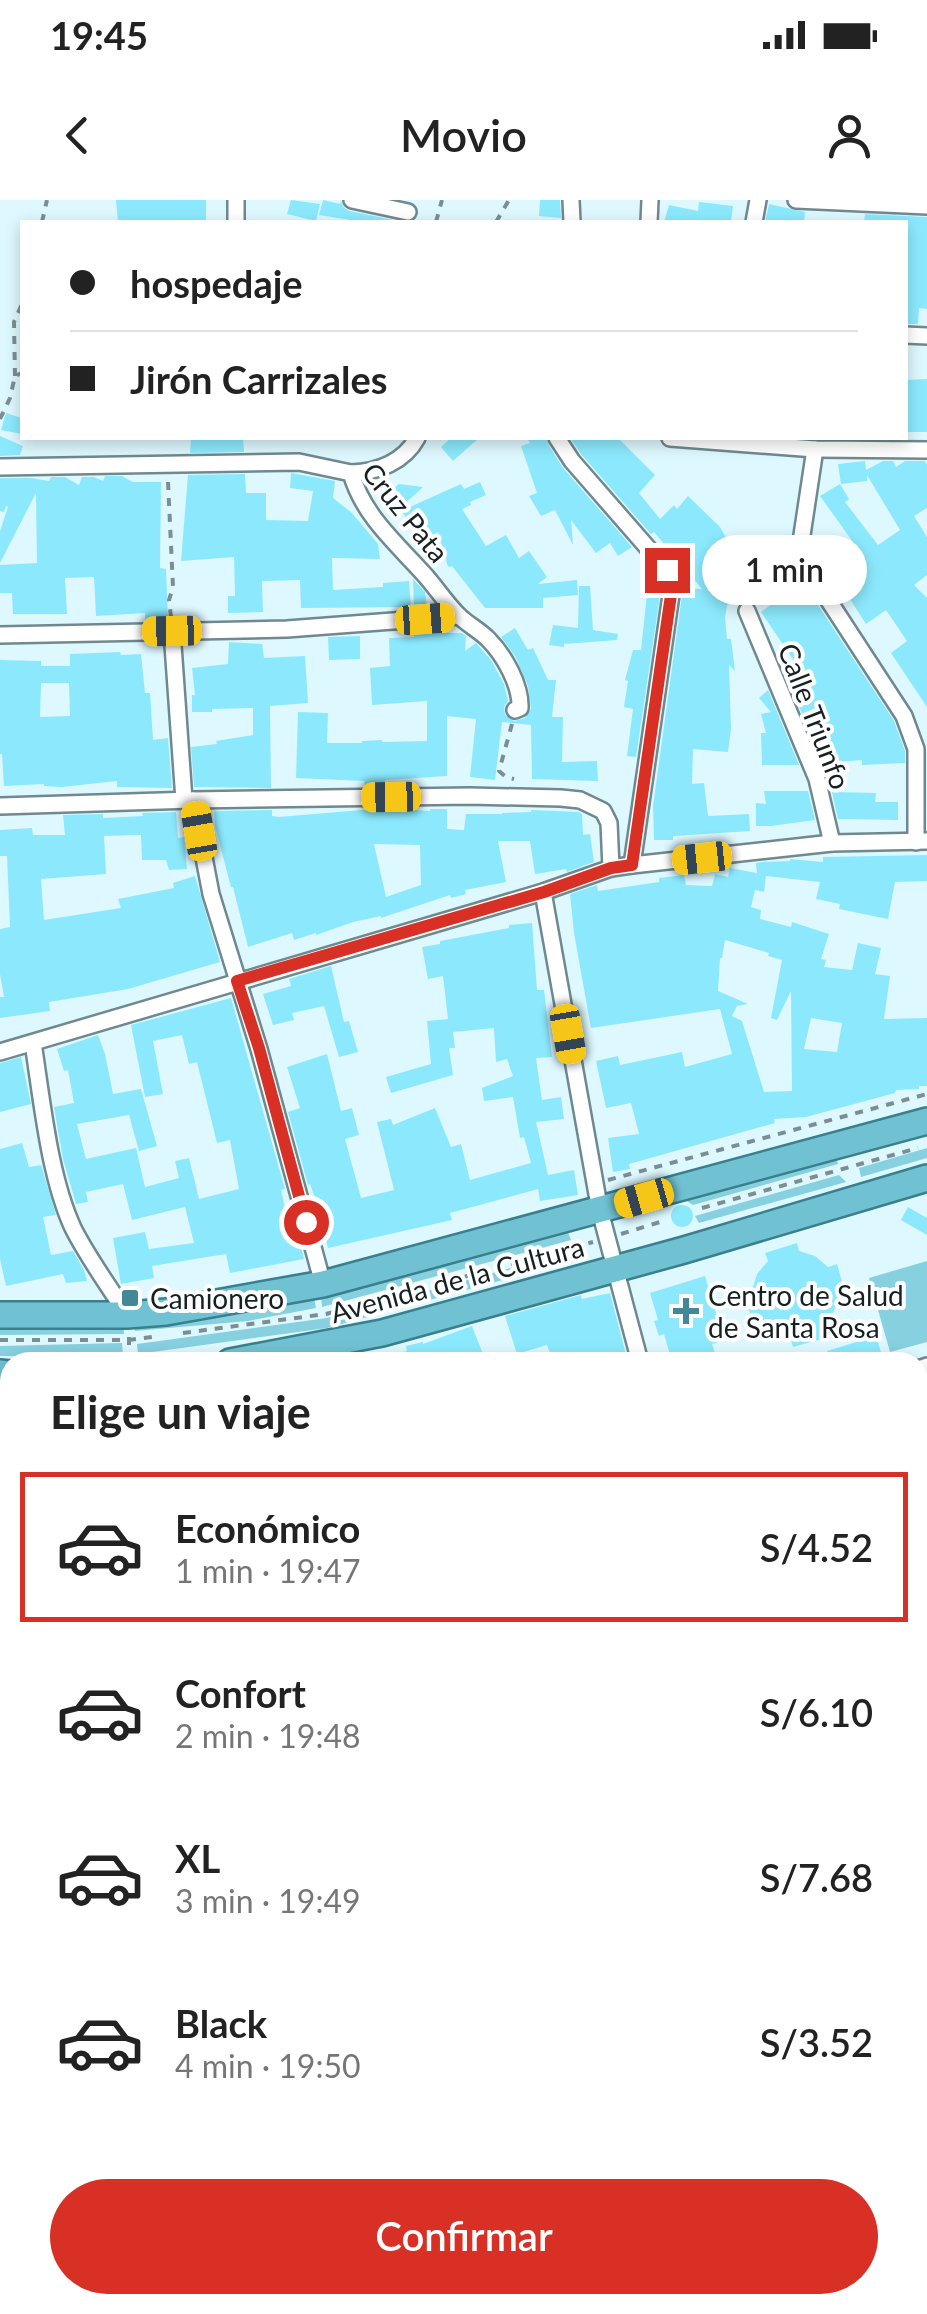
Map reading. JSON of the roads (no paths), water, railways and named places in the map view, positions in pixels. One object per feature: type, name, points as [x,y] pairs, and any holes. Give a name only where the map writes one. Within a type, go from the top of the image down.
[{"type":"highway","name":"Avenida de la Cultura","points":[[0,1315],[166,1312],[323,1284],[927,1122]]},
{"type":"highway","name":"Avenida de la Cultura","points":[[282,1352],[382,1333],[927,1178]]},
{"type":"street","points":[[352,200],[407,211]]},
{"type":"street","points":[[796,200],[927,206]]},
{"type":"street","points":[[351,474],[394,461],[409,451],[415,440]]},
{"type":"street","points":[[558,440],[667,570],[672,588],[632,865]]},
{"type":"street","points":[[697,440],[815,449],[927,450]]},
{"type":"street","points":[[0,1052],[544,892],[611,868],[832,844],[922,842],[916,749],[904,716],[799,555],[815,449]]},
{"type":"street","name":"Cruz Pata","points":[[0,467],[299,462],[351,474],[360,499],[373,517],[459,616],[489,640],[514,678],[521,704],[515,710]]},
{"type":"street","name":"Calle Triunfo","points":[[748,610],[817,778],[832,844]]},
{"type":"street","points":[[0,635],[287,629],[459,616]]},
{"type":"street","points":[[172,631],[189,800],[211,894],[259,1048],[323,1284]]},
{"type":"street","points":[[0,806],[189,800],[580,800],[603,811],[608,823],[611,868]]},
{"type":"street","points":[[544,892],[600,1211],[637,1352]]},
{"type":"street","points":[[33,1043],[46,1132],[73,1226],[126,1315]]},
{"type":"place","name":"Camionero","points":[[130,1298]]},
{"type":"place","name":"Centro de Salud de Santa Rosa","points":[[686,1311]]}]
